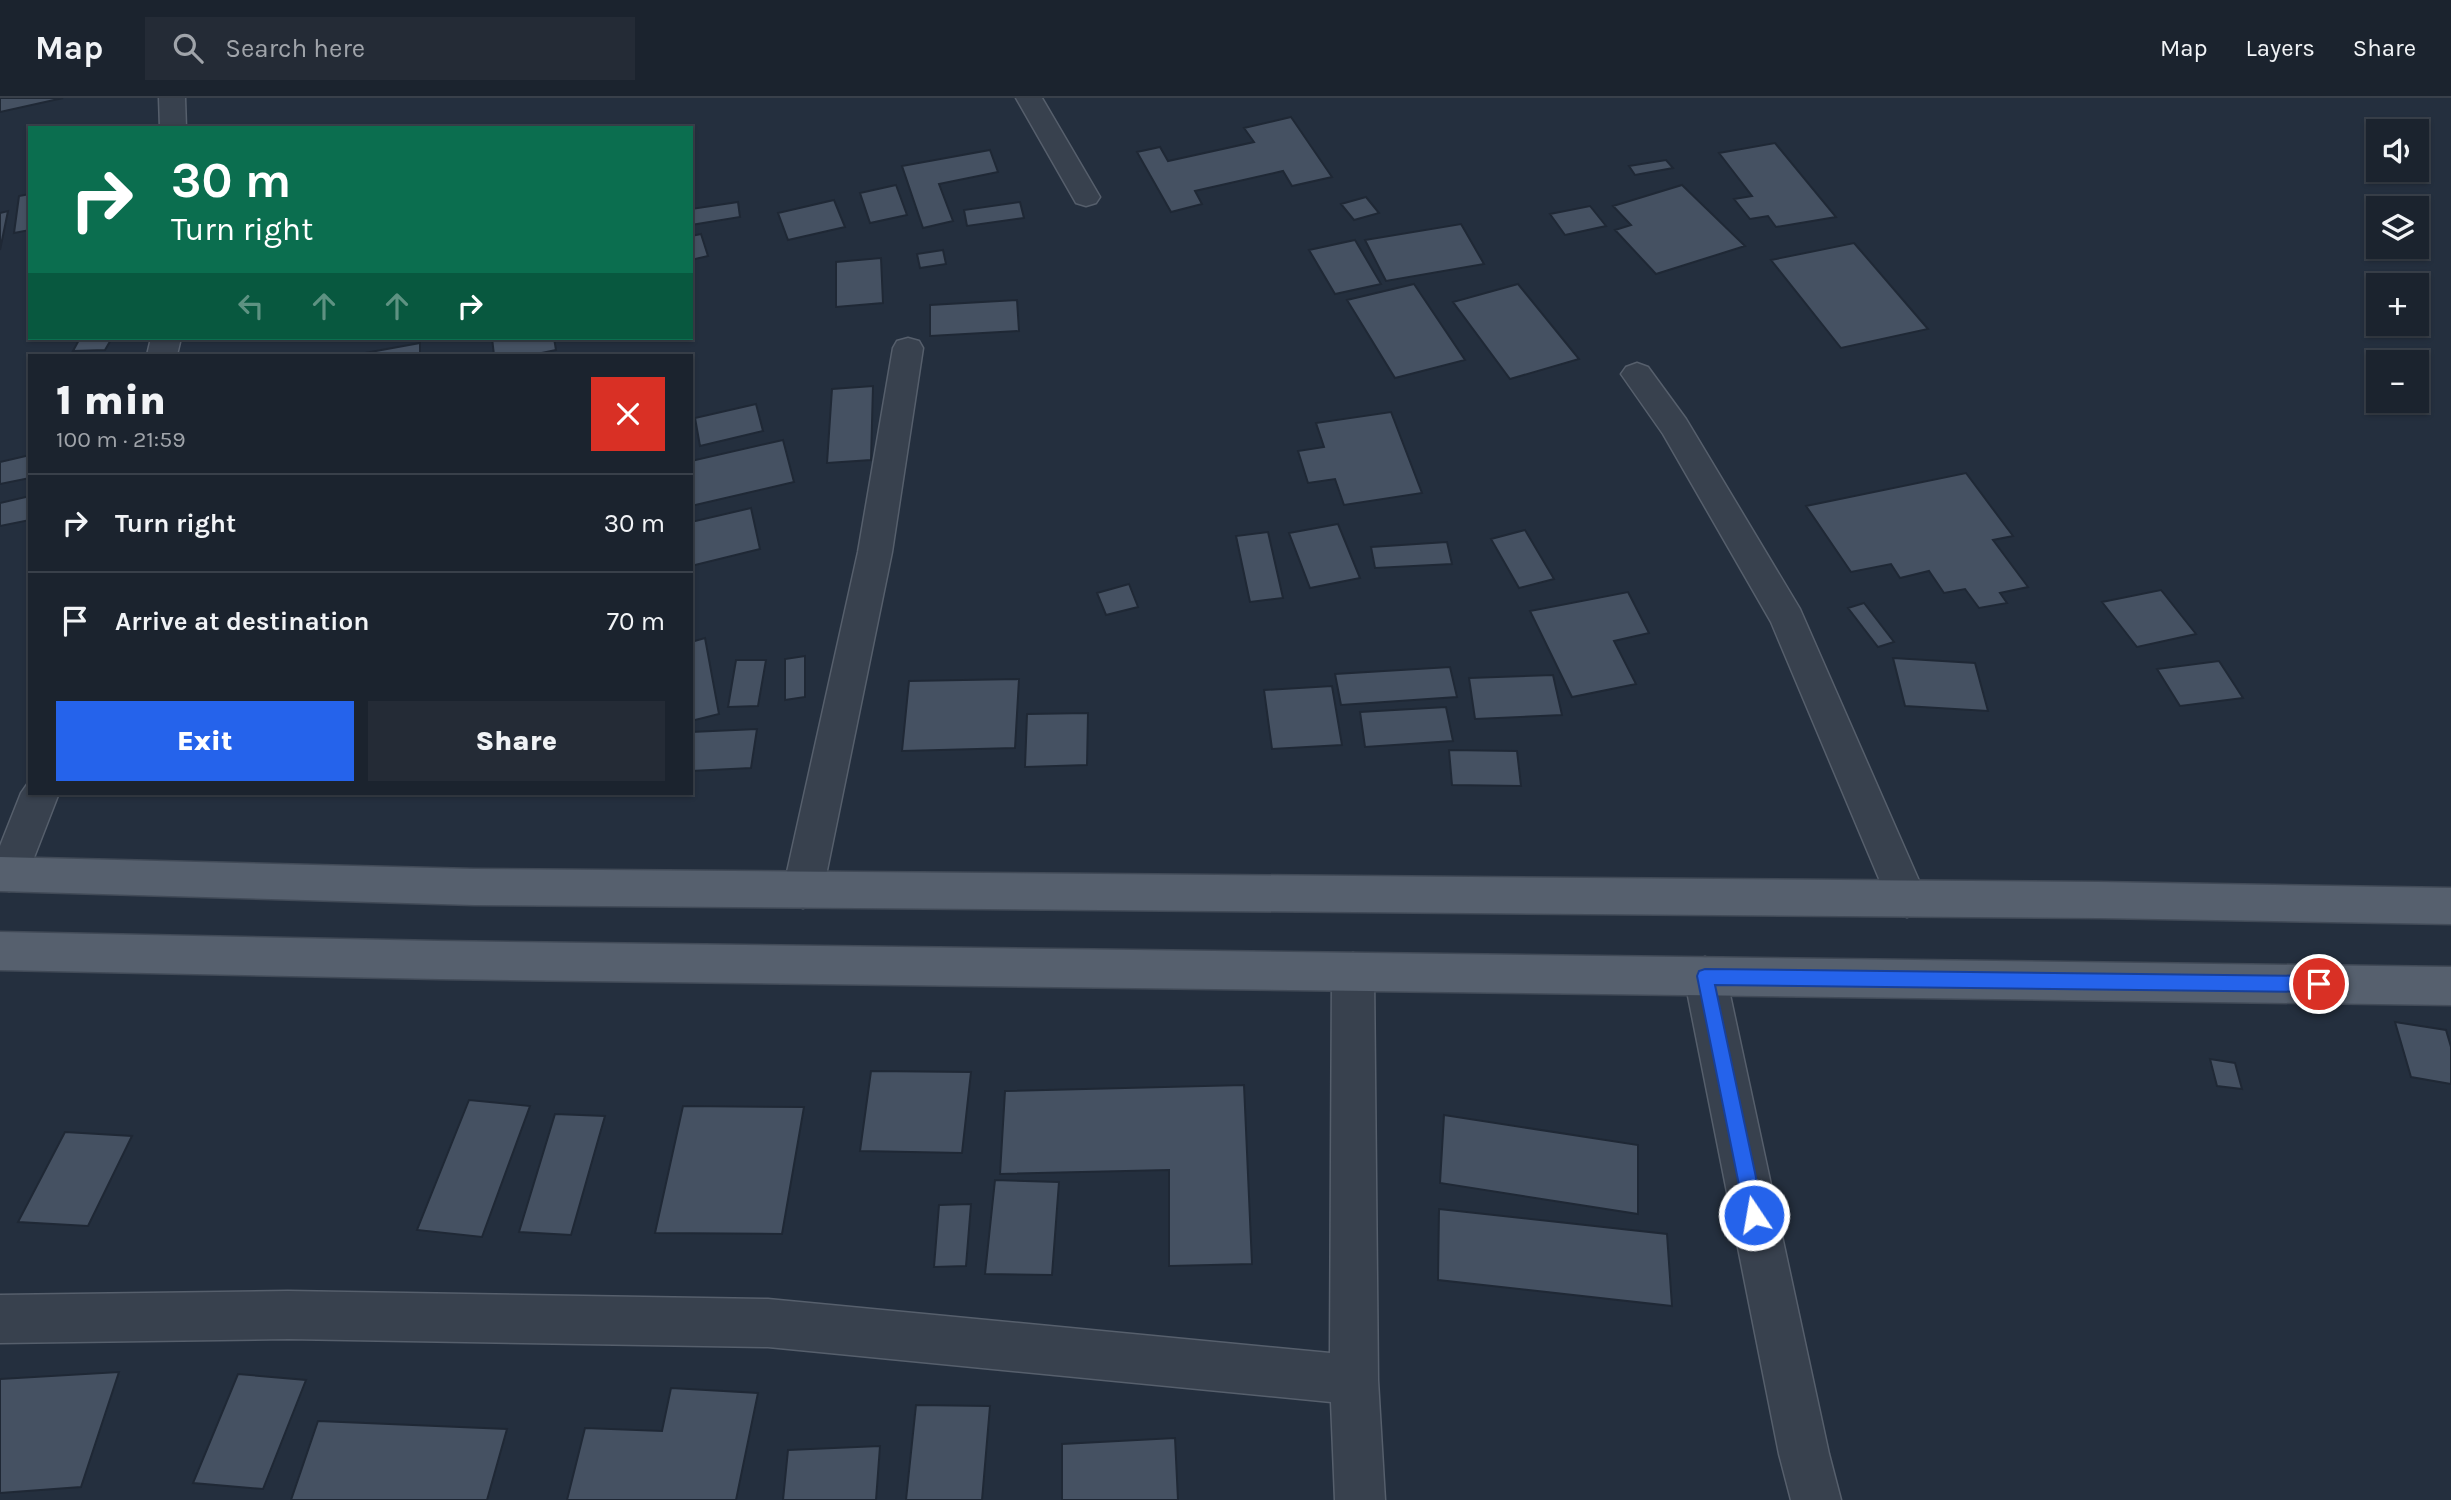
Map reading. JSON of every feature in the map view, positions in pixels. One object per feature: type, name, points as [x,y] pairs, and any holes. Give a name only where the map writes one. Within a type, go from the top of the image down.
[{"type":"main road","points":[[5,874],[474,887],[2451,906]]},
{"type":"main road","points":[[0,951],[439,960],[2451,986]]},
{"type":"street","points":[[172,98],[173,126]]},
{"type":"street","points":[[1029,98],[1086,197]]},
{"type":"street","points":[[803,890],[876,555],[908,348]]},
{"type":"street","points":[[1637,374],[1675,427],[1788,619],[1907,899]]},
{"type":"street","points":[[5,874],[39,795]]},
{"type":"street","points":[[1353,972],[1354,1380],[1360,1500]]},
{"type":"street","points":[[1705,976],[1804,1454],[1816,1500]]},
{"type":"street","points":[[0,1319],[288,1315],[768,1323],[1354,1380]]},
{"type":"building","points":[[0,98],[63,98],[0,112]]},
{"type":"building","points":[[1291,117],[1332,177],[1292,186],[1283,171],[1195,191],[1202,204],[1171,212],[1137,152],[1160,147],[1168,161],[1254,142],[1244,128]]},
{"type":"building","points":[[1775,143],[1836,217],[1776,227],[1768,216],[1750,219],[1734,199],[1752,196],[1719,153]]},
{"type":"building","points":[[990,150],[998,172],[939,184],[953,221],[923,228],[902,166]]},
{"type":"building","points":[[1666,160],[1673,168],[1635,175],[1629,166]]},
{"type":"building","points":[[896,185],[907,215],[870,223],[860,193]]},
{"type":"building","points":[[1682,185],[1745,246],[1656,274],[1615,230],[1631,225],[1613,206]]},
{"type":"building","points":[[28,194],[28,230],[14,233],[19,196]]},
{"type":"building","points":[[1366,197],[1379,213],[1354,220],[1341,204]]},
{"type":"building","points":[[834,200],[845,227],[788,240],[778,213]]},
{"type":"building","points":[[738,202],[740,217],[693,225],[693,209]]},
{"type":"building","points":[[1020,202],[1024,218],[967,226],[964,210]]},
{"type":"building","points":[[1590,206],[1606,226],[1565,235],[1550,214]]},
{"type":"building","points":[[8,211],[0,250],[0,213]]},
{"type":"building","points":[[1461,224],[1484,264],[1386,281],[1365,240]]},
{"type":"building","points":[[701,234],[708,256],[693,260],[693,236]]},
{"type":"building","points":[[1355,240],[1381,284],[1335,294],[1309,250]]},
{"type":"building","points":[[1854,243],[1928,329],[1841,348],[1771,260]]},
{"type":"building","points":[[943,250],[946,264],[920,268],[917,254]]},
{"type":"building","points":[[881,258],[883,303],[836,307],[836,262]]},
{"type":"building","points":[[1414,284],[1465,360],[1395,378],[1347,300]]},
{"type":"building","points":[[1518,284],[1579,359],[1510,379],[1453,302]]},
{"type":"building","points":[[1017,300],[1019,331],[930,336],[930,305]]},
{"type":"building","points":[[79,340],[111,340],[105,350],[73,351]]},
{"type":"building","points":[[492,340],[554,340],[556,350],[537,354],[494,354]]},
{"type":"building","points":[[420,343],[420,354],[360,354]]},
{"type":"building","points":[[873,386],[871,460],[827,463],[832,389]]},
{"type":"building","points":[[756,404],[763,431],[700,446],[695,418]]},
{"type":"building","points":[[1391,412],[1422,493],[1344,505],[1335,479],[1308,483],[1298,451],[1324,447],[1316,423]]},
{"type":"building","points":[[783,440],[794,482],[693,506],[693,461]]},
{"type":"building","points":[[28,455],[28,478],[0,484],[0,462]]},
{"type":"building","points":[[1966,473],[2013,536],[1993,540],[2028,587],[2000,593],[2007,603],[1979,608],[1965,589],[1944,593],[1929,571],[1900,578],[1891,564],[1851,572],[1806,506]]},
{"type":"building","points":[[28,496],[28,520],[0,526],[0,503]]},
{"type":"building","points":[[751,508],[760,549],[693,566],[693,522]]},
{"type":"building","points":[[1338,524],[1360,578],[1310,588],[1289,533]]},
{"type":"building","points":[[1525,530],[1554,579],[1519,588],[1491,539]]},
{"type":"building","points":[[1268,532],[1283,598],[1250,602],[1236,536]]},
{"type":"building","points":[[1447,542],[1452,564],[1375,568],[1371,547]]},
{"type":"building","points":[[1129,584],[1138,607],[1106,615],[1097,593]]},
{"type":"building","points":[[2161,590],[2196,634],[2137,647],[2102,602]]},
{"type":"building","points":[[1628,592],[1649,633],[1614,641],[1636,684],[1572,697],[1530,611]]},
{"type":"building","points":[[1864,603],[1894,642],[1878,647],[1848,608]]},
{"type":"building","points":[[705,638],[719,714],[693,720],[693,641]]},
{"type":"building","points":[[805,656],[805,697],[785,700],[785,659]]},
{"type":"building","points":[[1893,658],[1975,663],[1988,711],[1905,706]]},
{"type":"building","points":[[736,660],[766,660],[758,706],[728,707]]},
{"type":"building","points":[[2219,661],[2243,698],[2180,706],[2157,669]]},
{"type":"building","points":[[1450,667],[1457,697],[1341,705],[1335,674]]},
{"type":"building","points":[[1553,675],[1562,715],[1475,719],[1469,678]]},
{"type":"building","points":[[1019,679],[1015,748],[902,751],[909,681]]},
{"type":"building","points":[[1332,686],[1342,745],[1272,749],[1264,690]]},
{"type":"building","points":[[1446,707],[1453,741],[1365,747],[1360,712]]},
{"type":"building","points":[[1088,713],[1087,765],[1025,767],[1027,714]]},
{"type":"building","points":[[757,729],[751,768],[693,771],[693,732]]},
{"type":"building","points":[[1449,750],[1517,751],[1521,786],[1452,785]]},
{"type":"building","points":[[2395,1022],[2446,1030],[2451,1047],[2451,1084],[2411,1077]]},
{"type":"building","points":[[2210,1059],[2235,1063],[2242,1089],[2217,1086]]},
{"type":"building","points":[[871,1071],[971,1072],[962,1153],[860,1151]]},
{"type":"building","points":[[1244,1085],[1252,1264],[1169,1266],[1169,1170],[1000,1174],[1005,1091]]},
{"type":"building","points":[[469,1100],[530,1106],[482,1237],[417,1230]]},
{"type":"building","points":[[683,1106],[804,1107],[782,1234],[655,1233]]},
{"type":"building","points":[[555,1114],[605,1116],[571,1235],[519,1232]]},
{"type":"building","points":[[1444,1115],[1638,1145],[1638,1214],[1440,1183]]},
{"type":"building","points":[[65,1132],[132,1136],[88,1226],[18,1222]]},
{"type":"building","points":[[995,1180],[1059,1182],[1052,1275],[985,1274]]},
{"type":"building","points":[[971,1204],[966,1266],[934,1267],[939,1205]]},
{"type":"building","points":[[1439,1209],[1667,1234],[1672,1306],[1438,1280]]},
{"type":"building","points":[[119,1372],[81,1487],[0,1493],[0,1379]]},
{"type":"building","points":[[238,1374],[306,1380],[263,1489],[193,1483]]},
{"type":"building","points":[[671,1388],[758,1393],[736,1500],[567,1500],[585,1428],[662,1431]]},
{"type":"building","points":[[916,1405],[990,1406],[982,1500],[906,1500]]},
{"type":"building","points":[[318,1421],[507,1429],[487,1500],[291,1500]]},
{"type":"building","points":[[1175,1438],[1178,1500],[1062,1500],[1062,1444]]},
{"type":"building","points":[[880,1446],[876,1500],[783,1500],[788,1450]]},
{"type":"route","points":[[1754,1215],[1705,976],[2319,984]]}]
